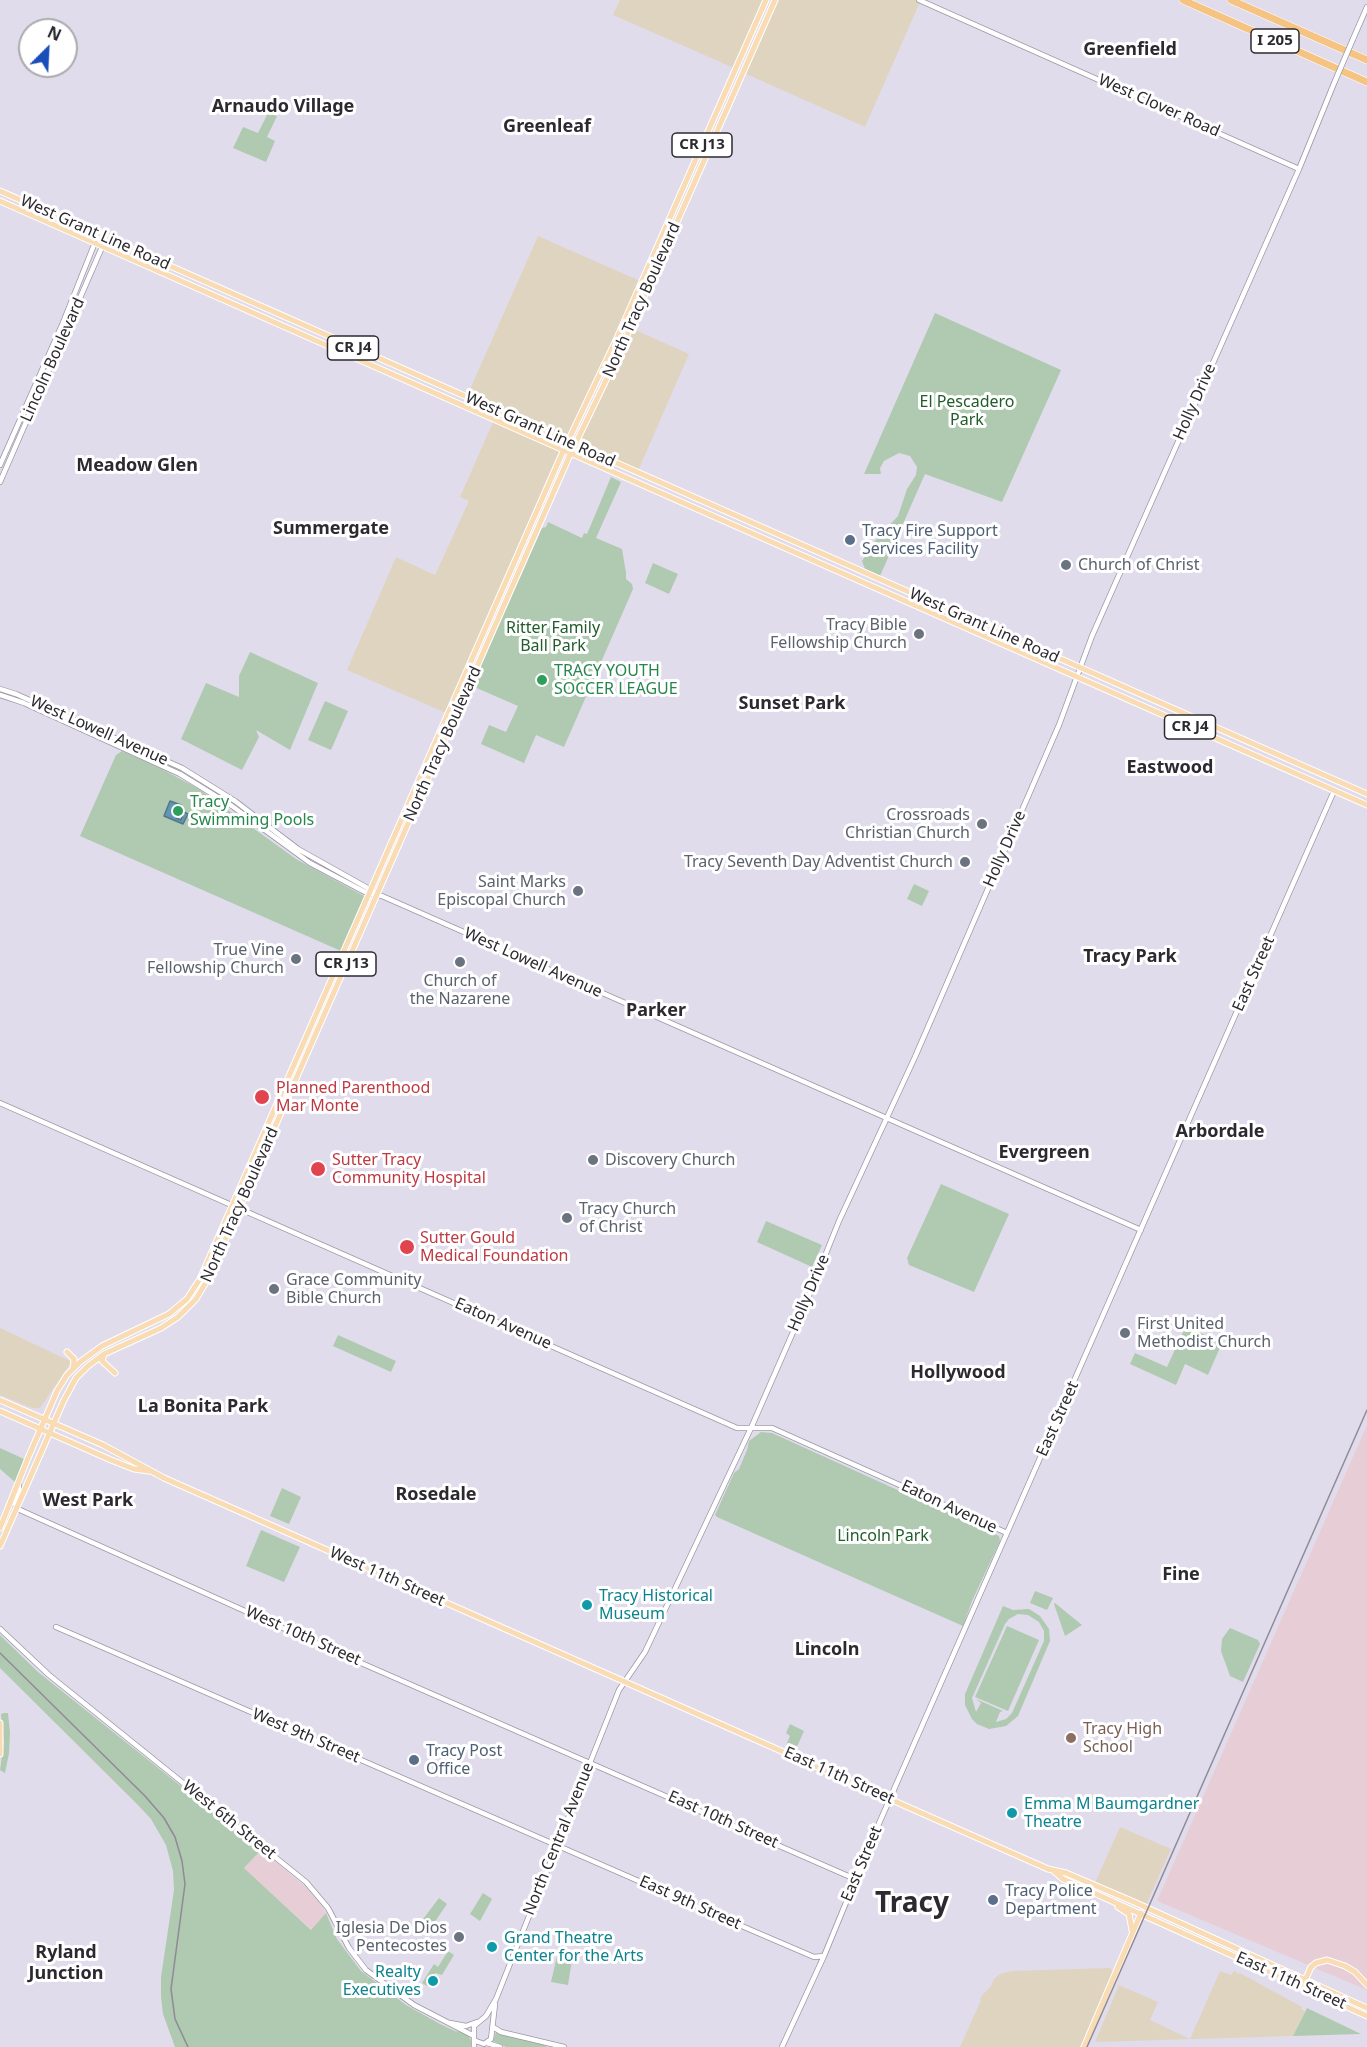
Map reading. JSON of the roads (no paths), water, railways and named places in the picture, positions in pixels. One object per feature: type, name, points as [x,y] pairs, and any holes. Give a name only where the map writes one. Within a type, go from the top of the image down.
[{"type":"highway","name":"I 205","points":[[1183,0],[1367,82]]},
{"type":"highway","name":"I 205","points":[[1232,0],[1367,60]]},
{"type":"main road","name":"North Tracy Boulevard","points":[[0,1546],[76,1378],[104,1354],[161,1328],[189,1307],[208,1279],[236,1207],[371,891],[564,449],[617,338],[766,0]]},
{"type":"main road","name":"North Tracy Boulevard","points":[[0,1528],[18,1480],[59,1387],[73,1368],[102,1346],[158,1321],[184,1302],[199,1282],[236,1207],[377,894],[775,0]]},
{"type":"main road","name":"West Grant Line Road","points":[[0,191],[1080,668]]},
{"type":"main road","name":"West Grant Line Road","points":[[0,201],[1078,677]]},
{"type":"main road","points":[[432,392],[450,390]]},
{"type":"main road","name":"CR J4","points":[[1080,668],[1367,795]]},
{"type":"main road","name":"CR J4","points":[[1078,677],[1367,805]]},
{"type":"main road","points":[[67,1352],[74,1359],[73,1368]]},
{"type":"main road","points":[[104,1354],[102,1361],[115,1373]]},
{"type":"main road","name":"West 11th Street","points":[[0,1400],[108,1447],[150,1472],[625,1682]]},
{"type":"main road","name":"West 11th Street","points":[[0,1411],[111,1460],[134,1469],[150,1472]]},
{"type":"main road","name":"East 11th Street","points":[[625,1682],[1053,1871],[1063,1879],[1367,2016]]},
{"type":"main road","points":[[0,1723],[0,1754]]},
{"type":"main road","name":"East 11th Street","points":[[1053,1871],[1066,1873],[1144,1906],[1367,2008]]},
{"type":"main road","points":[[1088,1890],[1098,1898],[1126,1912],[1131,1917],[1132,1932]]},
{"type":"main road","points":[[1084,2047],[1144,1906]]},
{"type":"main road","points":[[1302,1987],[1311,1967],[1327,1960],[1355,1972],[1367,1985]]},
{"type":"street","name":"West Clover Road","points":[[920,0],[1299,169]]},
{"type":"street","name":"Holly Drive","points":[[625,1682],[645,1652],[751,1428],[839,1221],[887,1119],[1059,725],[1078,677],[1086,649],[1299,169],[1367,7]]},
{"type":"street","name":"Lincoln Boulevard","points":[[0,465],[62,325],[98,235]]},
{"type":"street","name":"Lincoln Boulevard","points":[[0,482],[106,238]]},
{"type":"street","name":"West Lowell Avenue","points":[[0,689],[182,768],[235,801],[298,849],[377,894],[1141,1230]]},
{"type":"street","name":"West Lowell Avenue","points":[[0,696],[24,703],[180,774],[232,806],[312,865],[340,880],[371,891]]},
{"type":"street","name":"East Street","points":[[782,2047],[824,1956],[890,1799],[1334,791]]},
{"type":"street","name":"Eaton Avenue","points":[[0,1103],[737,1428],[772,1428],[1007,1533]]},
{"type":"street","points":[[17,1508],[15,1504],[20,1489],[18,1480]]},
{"type":"street","name":"West 10th Street","points":[[17,1508],[352,1659],[590,1762]]},
{"type":"street","name":"West 9th Street","points":[[56,1627],[557,1845]]},
{"type":"street","name":"West 6th Street","points":[[0,1629],[49,1675],[306,1882],[328,1908],[358,1961],[395,1992],[475,2039]]},
{"type":"street","name":"North Central Avenue","points":[[483,2019],[496,1999],[619,1690],[625,1682]]},
{"type":"street","name":"East 10th Street","points":[[590,1762],[855,1879]]},
{"type":"street","name":"East 9th Street","points":[[557,1845],[814,1957],[824,1956]]},
{"type":"street","name":"North Central Avenue","points":[[492,2025],[496,1999]]},
{"type":"street","points":[[474,2047],[473,2028],[483,2019],[501,2032],[564,2047]]},
{"type":"street","name":"West 6th Street","points":[[444,2021],[466,2026],[477,2022]]},
{"type":"street","points":[[484,2045],[492,2037],[492,2025]]},
{"type":"street","points":[[475,2039],[484,2045],[500,2047]]},
{"type":"water","points":[[170,801],[181,805],[176,818],[181,820],[184,812],[188,814],[183,824],[164,816]]},
{"type":"railway","points":[[1087,2047],[1367,1410]]},
{"type":"railway","points":[[0,1653],[145,1796],[164,1818],[175,1837],[182,1861],[185,1884],[171,1989],[175,2019],[188,2047]]},
{"type":"place","name":"Tracy Fire Support Services Facility","points":[[850,540]]},
{"type":"place","name":"Church of Christ","points":[[1066,565]]},
{"type":"place","name":"Tracy Bible Fellowship Church","points":[[919,634]]},
{"type":"place","name":"TRACY YOUTH SOCCER LEAGUE","points":[[542,680]]},
{"type":"place","name":"Tracy Swimming Pools","points":[[178,811]]},
{"type":"place","name":"Crossroads Christian Church","points":[[982,824]]},
{"type":"place","name":"Tracy Seventh Day Adventist Church","points":[[965,862]]},
{"type":"place","name":"Saint Marks Episcopal Church","points":[[578,891]]},
{"type":"place","name":"True Vine Fellowship Church","points":[[296,959]]},
{"type":"place","name":"Church of the Nazarene","points":[[460,962]]},
{"type":"place","name":"Planned Parenthood Mar Monte","points":[[262,1097]]},
{"type":"place","name":"Discovery Church","points":[[593,1160]]},
{"type":"place","name":"Sutter Tracy Community Hospital","points":[[318,1169]]},
{"type":"place","name":"Tracy Church of Christ","points":[[567,1218]]},
{"type":"place","name":"Sutter Gould Medical Foundation","points":[[407,1247]]},
{"type":"place","name":"Grace Community Bible Church","points":[[274,1289]]},
{"type":"place","name":"First United Methodist Church","points":[[1125,1333]]},
{"type":"place","name":"Tracy Historical Museum","points":[[587,1605]]},
{"type":"place","name":"Tracy High School","points":[[1071,1738]]},
{"type":"place","name":"Tracy Post Office","points":[[414,1760]]},
{"type":"place","name":"Emma M Baumgardner Theatre","points":[[1012,1813]]},
{"type":"place","name":"Tracy Police Department","points":[[993,1900]]},
{"type":"place","name":"Iglesia De Dios Pentecostes","points":[[459,1937]]},
{"type":"place","name":"Grand Theatre Center for the Arts","points":[[492,1947]]},
{"type":"place","name":"Realty Executives","points":[[433,1981]]},
{"type":"district","name":"Greenfield","points":[[1130,50]]},
{"type":"district","name":"Arnaudo Village","points":[[283,107]]},
{"type":"district","name":"Greenleaf","points":[[547,127]]},
{"type":"district","name":"Meadow Glen","points":[[137,466]]},
{"type":"district","name":"Summergate","points":[[331,529]]},
{"type":"district","name":"Sunset Park","points":[[792,704]]},
{"type":"district","name":"Eastwood","points":[[1170,768]]},
{"type":"district","name":"Tracy Park","points":[[1130,957]]},
{"type":"district","name":"Parker","points":[[656,1011]]},
{"type":"district","name":"Arbordale","points":[[1220,1132]]},
{"type":"district","name":"Evergreen","points":[[1044,1153]]},
{"type":"district","name":"Hollywood","points":[[958,1373]]},
{"type":"district","name":"La Bonita Park","points":[[203,1407]]},
{"type":"district","name":"Rosedale","points":[[436,1495]]},
{"type":"district","name":"West Park","points":[[88,1501]]},
{"type":"district","name":"Fine","points":[[1181,1575]]},
{"type":"district","name":"Lincoln","points":[[827,1650]]},
{"type":"district","name":"Tracy","points":[[912,1904]]},
{"type":"district","name":"Ryland Junction","points":[[66,1963]]},
{"type":"park label","name":"El Pescadero Park","points":[[967,411]]},
{"type":"park label","name":"Ritter Family Ball Park","points":[[553,637]]},
{"type":"park label","name":"Lincoln Park","points":[[883,1536]]}]
